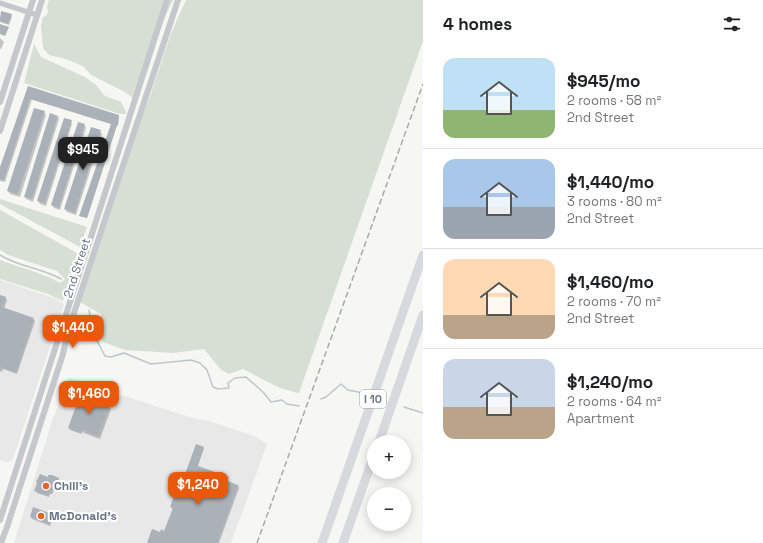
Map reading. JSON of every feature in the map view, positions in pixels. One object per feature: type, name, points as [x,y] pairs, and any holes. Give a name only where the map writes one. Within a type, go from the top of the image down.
[{"type":"highway","name":"I 10","points":[[322,543],[423,255]]},
{"type":"highway","name":"I 10","points":[[381,435],[423,315]]},
{"type":"highway","points":[[343,543],[367,475]]},
{"type":"street","points":[[0,102],[33,0],[42,1],[0,131]]},
{"type":"street","name":"2nd Street","points":[[0,520],[167,0]]},
{"type":"street","name":"2nd Street","points":[[1,543],[61,360],[74,313],[178,0]]},
{"type":"street","points":[[0,2],[37,15]]},
{"type":"shaded area","points":[[49,0],[173,0],[156,36],[134,99],[125,92],[91,75],[83,66],[66,59],[49,55],[43,48],[41,26],[43,17],[46,16],[48,12],[47,7]]},
{"type":"shaded area","points":[[186,0],[423,0],[423,41],[299,393],[263,380],[243,369],[229,374],[221,370],[204,349],[173,353],[125,350],[103,342],[101,314],[78,301],[135,131],[149,99],[171,33]]},
{"type":"shaded area","points":[[34,44],[41,57],[85,77],[96,85],[105,96],[121,102],[127,114],[120,114],[24,83]]},
{"type":"shaded area","points":[[0,199],[87,227],[80,247],[0,204]]},
{"type":"shaded area","points":[[0,210],[77,253],[63,301],[48,294],[0,279],[0,260],[41,274],[56,280],[59,283],[65,279],[57,271],[8,255],[0,250]]},
{"type":"shaded area","points":[[0,280],[57,299],[64,304],[13,459],[8,462],[0,460]]},
{"type":"shaded area","points":[[69,378],[108,392],[189,417],[209,421],[254,436],[267,444],[231,543],[14,543],[53,418]]},
{"type":"building","points":[[1,11],[12,14],[8,24],[0,21]]},
{"type":"building","points":[[0,24],[9,27],[5,36],[0,34]]},
{"type":"building","points":[[28,86],[119,115],[118,126],[117,125],[87,218],[79,216],[111,124],[30,99],[4,180],[0,179],[0,167]]},
{"type":"building","points":[[34,108],[45,111],[18,194],[7,191]]},
{"type":"building","points":[[50,113],[58,116],[32,199],[24,197]]},
{"type":"building","points":[[64,118],[72,120],[45,203],[37,201]]},
{"type":"building","points":[[78,122],[85,124],[59,208],[51,205]]},
{"type":"building","points":[[91,127],[101,130],[75,213],[64,209]]},
{"type":"building","points":[[0,295],[6,297],[2,307],[34,318],[16,372],[0,367]]},
{"type":"building","points":[[81,392],[94,397],[93,399],[110,405],[98,436],[82,430],[81,433],[68,428]]},
{"type":"building","points":[[196,444],[204,447],[198,466],[229,477],[227,481],[238,485],[217,543],[147,543],[152,529],[160,532],[161,529],[164,531],[173,508],[170,507],[177,487],[180,488]]},
{"type":"building","name":"Chili's","points":[[40,474],[48,477],[48,475],[52,475],[59,478],[54,489],[51,493],[49,492],[48,496],[34,491]]},
{"type":"building","name":"McDonald's","points":[[33,507],[52,514],[49,524],[30,517]]},
{"type":"waterway","points":[[0,255],[61,279]]},
{"type":"waterway","points":[[89,310],[94,335],[105,356],[111,357],[124,353],[151,364],[191,360],[200,363],[207,370],[213,387],[218,389],[229,388],[228,383],[235,378],[246,377],[263,392],[271,402],[282,400],[287,404],[299,406]]},
{"type":"waterway","points":[[321,399],[326,397],[341,384],[348,390],[363,393]]},
{"type":"waterway","points":[[404,407],[423,413]]},
{"type":"railway","points":[[257,543],[423,84]]},
{"type":"place","name":"Chili's","points":[[46,486]]},
{"type":"place","name":"McDonald's","points":[[41,516]]}]
